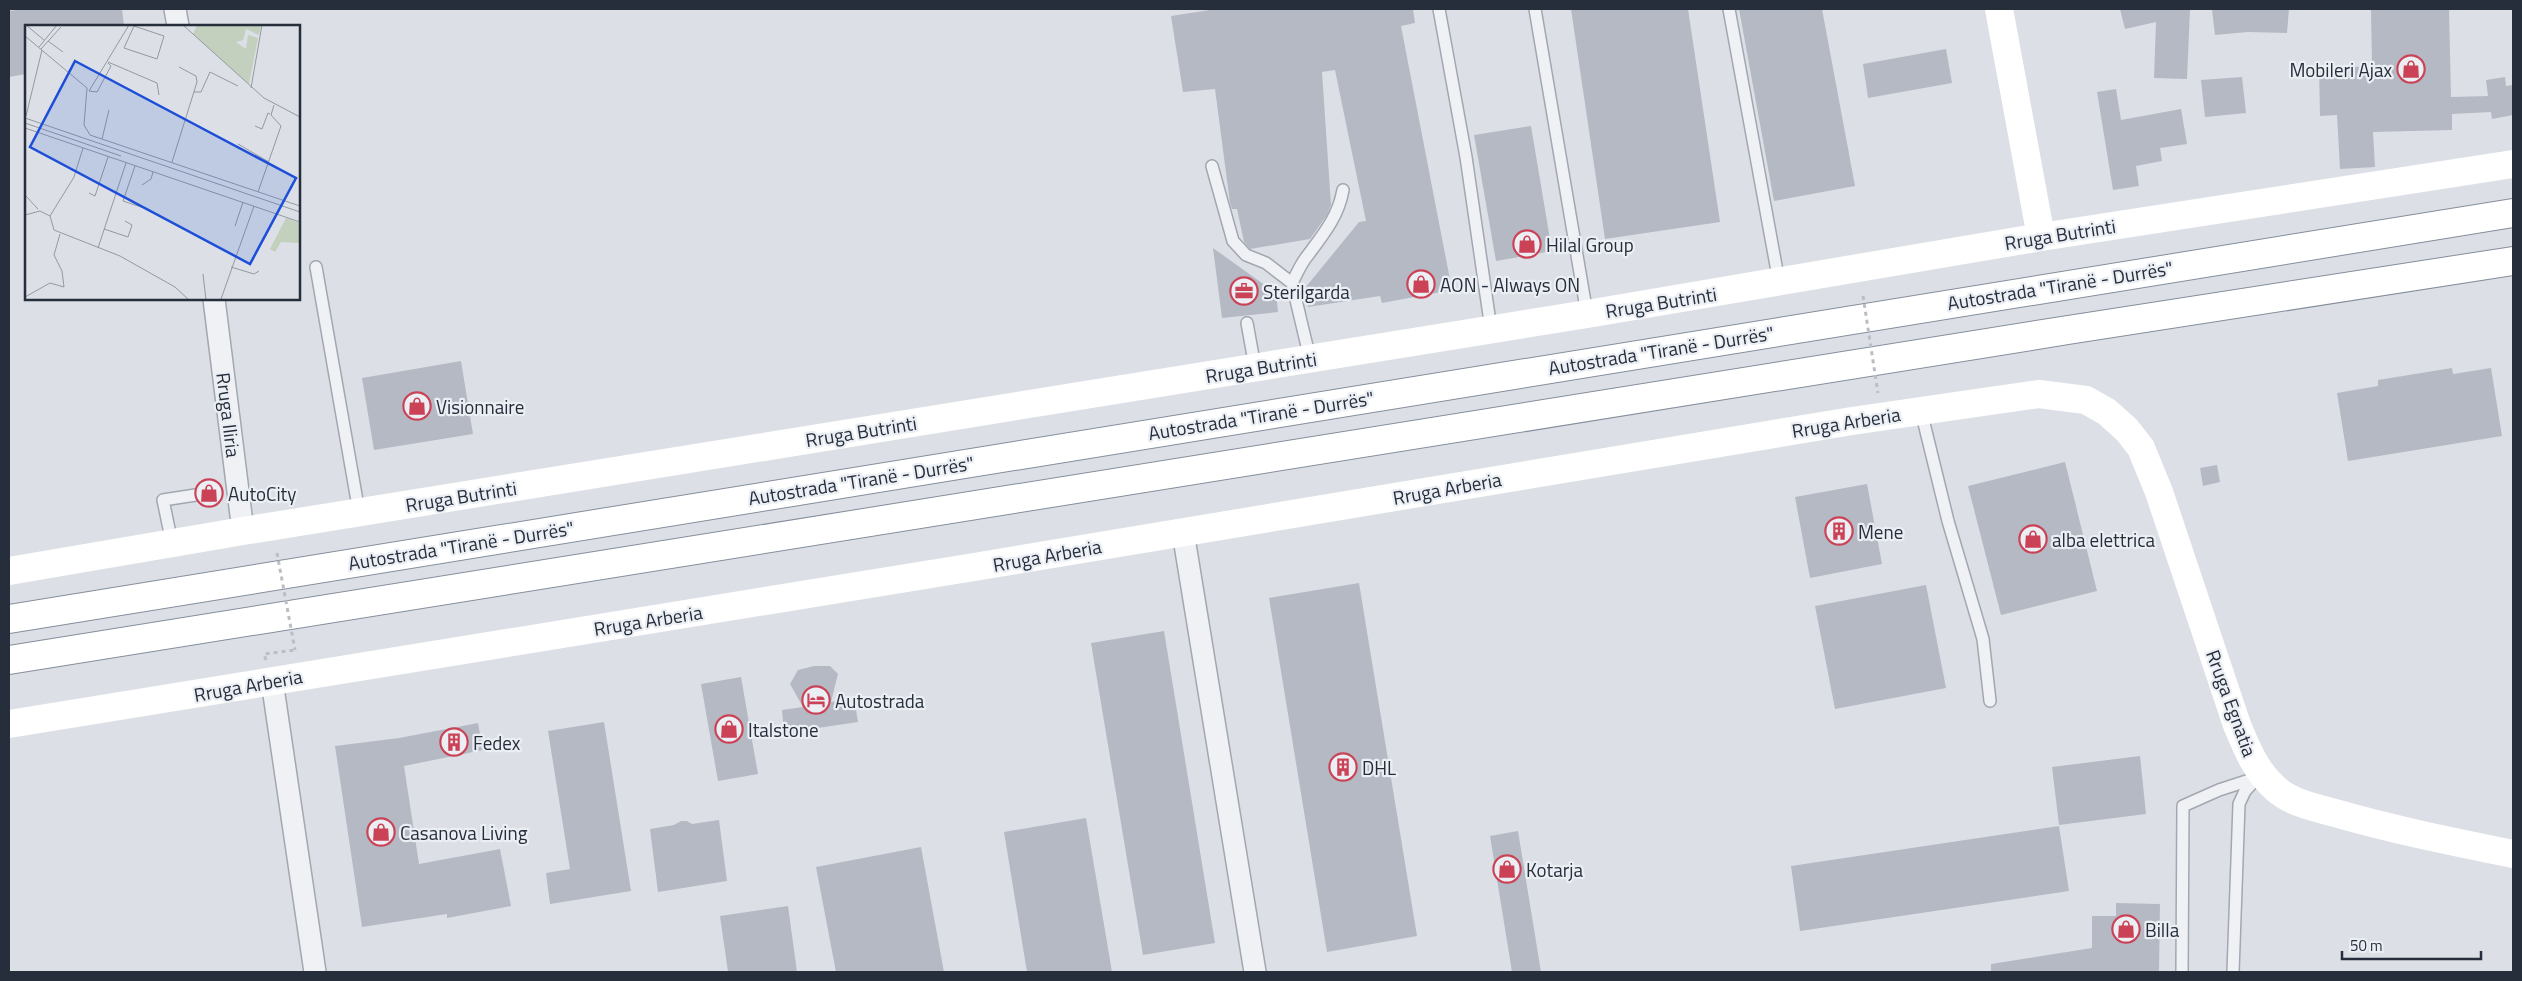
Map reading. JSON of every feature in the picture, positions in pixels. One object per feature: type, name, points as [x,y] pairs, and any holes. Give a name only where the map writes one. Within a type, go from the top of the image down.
[{"type":"main road","points":[[1999,9],[2041,236]]},
{"type":"main road","name":"Rruga Butrinti","points":[[9,571],[359,512],[1779,282],[1888,256],[2041,236],[2513,164]]},
{"type":"main road","name":"Autostrada \"Tiranë - Durrës\"","points":[[9,619],[2513,213]]},
{"type":"main road","points":[[9,660],[2048,333],[2513,261]]},
{"type":"main road","name":"Rruga Arberia","points":[[9,724],[1921,411],[2039,394],[2086,400]]},
{"type":"main road","name":"Rruga Egnatia","points":[[2086,400],[2107,412],[2127,430],[2141,448],[2150,467],[2237,725],[2246,748],[2262,776],[2278,791],[2310,806],[2415,834],[2513,854]]},
{"type":"street","points":[[175,9],[178,25]]},
{"type":"street","name":"Rruga Iliria","points":[[214,300],[243,531]]},
{"type":"street","points":[[1183,532],[1255,972]]},
{"type":"street","points":[[272,681],[315,972]]},
{"type":"lane","points":[[1439,9],[1467,166],[1490,329]]},
{"type":"lane","points":[[1535,9],[1587,314]]},
{"type":"lane","points":[[1729,9],[1779,282]]},
{"type":"lane","points":[[1212,166],[1233,241],[1246,255],[1266,263],[1292,283],[1310,359]]},
{"type":"lane","points":[[1292,283],[1305,259],[1316,247],[1340,208],[1343,190]]},
{"type":"lane","points":[[316,267],[359,512]]},
{"type":"lane","points":[[1247,323],[1255,367]]},
{"type":"lane","points":[[1921,411],[1948,520],[1983,638],[1990,701]]},
{"type":"lane","points":[[172,543],[164,500],[202,494]]},
{"type":"lane","points":[[2182,972],[2183,806],[2218,790],[2262,776]]},
{"type":"lane","points":[[2232,972],[2239,804],[2244,791],[2252,782],[2262,776]]},
{"type":"path","points":[[1863,296],[1878,393]]},
{"type":"path","points":[[264,654],[295,650],[277,553]]},
{"type":"building","points":[[23,9],[122,9],[124,25],[25,25],[25,74],[9,77],[9,11]]},
{"type":"building","points":[[1216,9],[1413,9],[1415,23],[1401,26],[1452,290],[1382,303],[1380,296],[1308,307],[1305,288],[1359,222],[1366,221],[1335,70],[1322,72],[1331,205],[1327,215],[1310,239],[1250,249],[1244,242],[1237,209],[1232,209],[1230,203],[1215,89],[1183,92],[1171,16]]},
{"type":"building","points":[[1571,9],[1688,9],[1720,222],[1605,239]]},
{"type":"building","points":[[1739,9],[1822,9],[1855,186],[1774,201]]},
{"type":"building","points":[[2120,9],[2190,9],[2187,79],[2154,78],[2156,22],[2125,29]]},
{"type":"building","points":[[2289,9],[2287,33],[2248,32],[2215,35],[2212,10]]},
{"type":"building","name":"Mobileri Ajax","points":[[2371,9],[2449,9],[2451,97],[2488,96],[2486,80],[2505,77],[2506,86],[2513,85],[2513,115],[2492,119],[2491,112],[2452,114],[2452,130],[2373,132],[2375,167],[2340,169],[2337,115],[2320,116],[2319,69],[2372,66]]},
{"type":"building","points":[[1946,49],[1952,83],[1868,98],[1863,64]]},
{"type":"building","points":[[2242,77],[2246,113],[2205,117],[2201,80]]},
{"type":"building","points":[[2116,89],[2121,120],[2181,109],[2187,144],[2160,148],[2162,161],[2136,166],[2139,186],[2113,190],[2097,92]]},
{"type":"building","points":[[1531,126],[1552,251],[1496,261],[1474,135]]},
{"type":"building","points":[[1213,248],[1276,293],[1278,312],[1222,318]]},
{"type":"building","name":"Visionnaire","points":[[461,361],[473,434],[374,450],[362,378]]},
{"type":"building","points":[[2452,368],[2453,374],[2491,368],[2502,436],[2348,461],[2337,393],[2378,386],[2378,380]]},
{"type":"building","name":"alba elettrica","points":[[2065,462],[2097,591],[2001,615],[1968,486]]},
{"type":"building","points":[[2217,465],[2220,482],[2203,486],[2200,468]]},
{"type":"building","name":"Mene","points":[[1867,484],[1882,564],[1810,578],[1795,497]]},
{"type":"building","name":"DHL","points":[[1359,583],[1417,936],[1327,952],[1269,598]]},
{"type":"building","points":[[1926,585],[1946,688],[1835,709],[1815,606]]},
{"type":"building","points":[[1164,631],[1215,943],[1143,955],[1091,643]]},
{"type":"building","name":"Autostrada","points":[[814,666],[830,666],[838,674],[831,702],[854,698],[858,722],[784,733],[782,710],[803,707],[790,684],[798,670]]},
{"type":"building","name":"Italstone","points":[[741,677],[758,774],[718,781],[701,684]]},
{"type":"building","points":[[604,722],[631,891],[550,904],[546,873],[570,869],[548,731]]},
{"type":"building","name":"Casanova Living","points":[[478,723],[483,750],[404,766],[419,864],[500,849],[511,906],[447,918],[447,914],[362,927],[335,746],[399,738]]},
{"type":"building","points":[[2140,756],[2146,814],[2059,825],[2052,767]]},
{"type":"building","points":[[1086,818],[1112,972],[1027,972],[1004,832]]},
{"type":"building","points":[[719,820],[727,881],[658,892],[650,829],[674,825],[681,821],[687,821],[692,824]]},
{"type":"building","points":[[2059,826],[2069,891],[1800,931],[1791,866]]},
{"type":"building","points":[[1518,831],[1541,972],[1512,972],[1490,836]]},
{"type":"building","points":[[921,847],[944,972],[836,972],[816,867]]},
{"type":"building","name":"Billa","points":[[2116,903],[2160,904],[2159,972],[1991,972],[1991,964],[2092,948],[2092,916],[2116,916]]},
{"type":"building","points":[[788,906],[797,972],[728,972],[720,916]]},
{"type":"place","name":"Mobileri Ajax","points":[[2411,69]]},
{"type":"place","name":"Hilal Group","points":[[1527,244]]},
{"type":"place","name":"AON - Always ON","points":[[1421,284]]},
{"type":"place","name":"Sterilgarda","points":[[1244,291]]},
{"type":"place","name":"Visionnaire","points":[[417,406]]},
{"type":"place","name":"AutoCity","points":[[209,493]]},
{"type":"place","name":"Mene","points":[[1839,531]]},
{"type":"place","name":"alba elettrica","points":[[2033,539]]},
{"type":"place","name":"Autostrada","points":[[816,700]]},
{"type":"place","name":"Italstone","points":[[729,729]]},
{"type":"place","name":"Fedex","points":[[454,742]]},
{"type":"place","name":"DHL","points":[[1343,767]]},
{"type":"place","name":"Casanova Living","points":[[381,832]]},
{"type":"place","name":"Kotarja","points":[[1507,869]]},
{"type":"place","name":"Billa","points":[[2126,929]]}]
